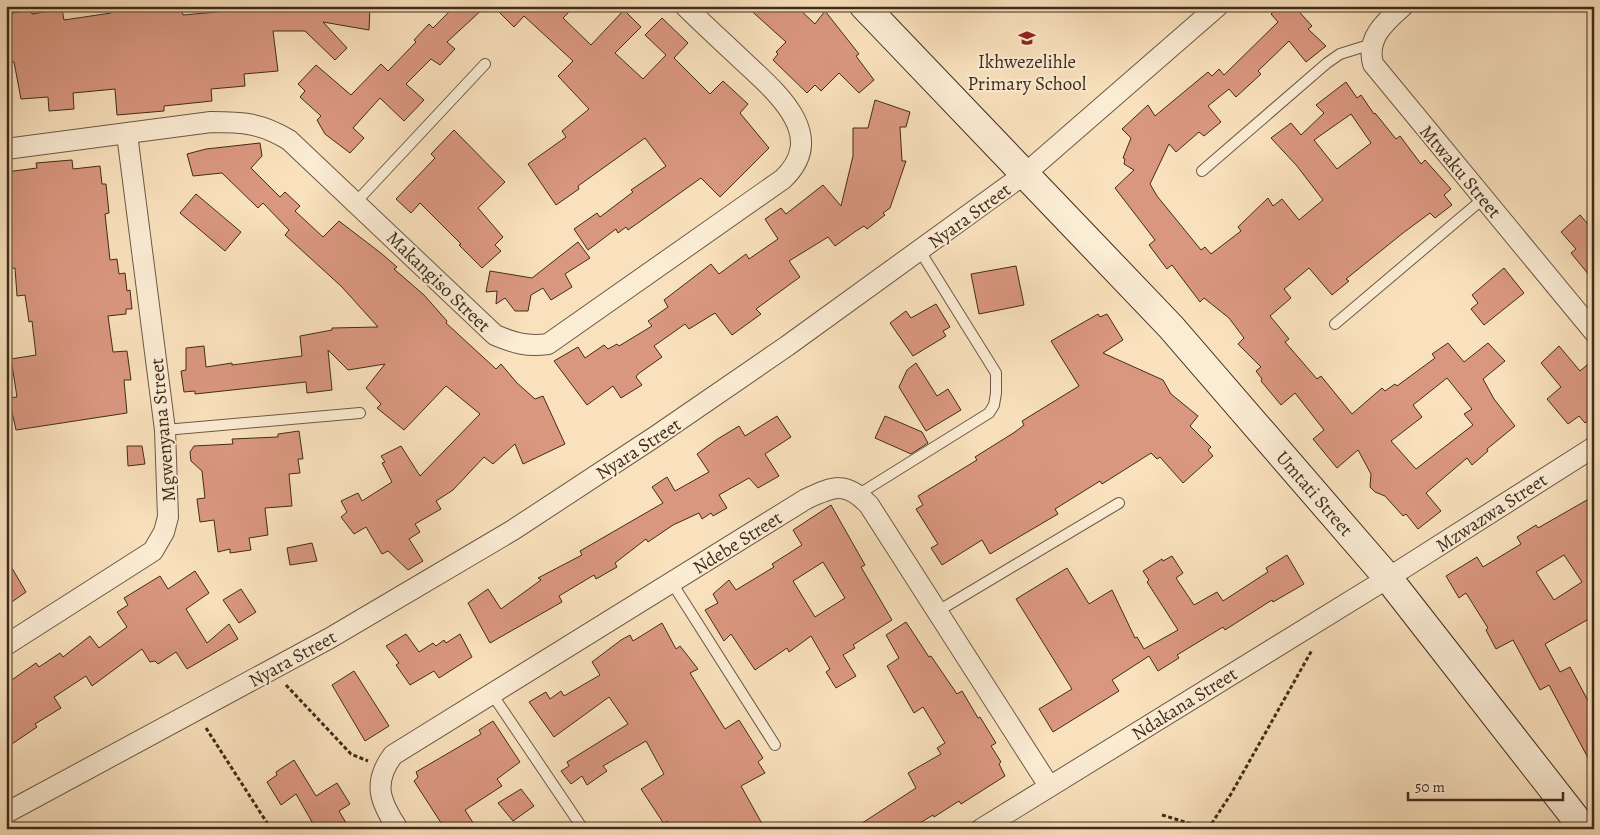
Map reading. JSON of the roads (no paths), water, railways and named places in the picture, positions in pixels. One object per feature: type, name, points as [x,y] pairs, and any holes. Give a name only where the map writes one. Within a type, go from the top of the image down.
[{"type":"street","name":"Makangiso Street","points":[[6,149],[211,122],[244,122],[271,129],[289,140],[495,335],[518,345],[548,344],[793,170],[799,154],[801,136],[796,121],[783,100],[685,6]]},
{"type":"street","name":"Umtati Street","points":[[864,6],[1026,173],[1171,327],[1388,578],[1584,829]]},
{"type":"street","name":"Nyara Street","points":[[6,812],[330,638],[513,530],[664,431],[787,346],[1026,173],[1218,6]]},
{"type":"street","points":[[1372,44],[1382,26],[1403,6]]},
{"type":"street","name":"Mtwaku Street","points":[[1372,44],[1374,64],[1594,332]]},
{"type":"street","name":"Mgwenyana Street","points":[[6,645],[153,550],[164,532],[168,517],[165,430],[128,134]]},
{"type":"street","name":"Mzwazwa Street","points":[[1388,578],[1594,447]]},
{"type":"street","name":"Ndebe Street","points":[[398,829],[385,809],[380,792],[384,767],[393,755],[813,496],[838,487],[848,488],[858,494]]},
{"type":"street","points":[[858,494],[886,529],[1049,786]]},
{"type":"street","name":"Ndakana Street","points":[[981,829],[1388,578]]},
{"type":"lane","points":[[1202,171],[1340,54],[1372,44]]},
{"type":"lane","points":[[356,202],[485,64]]},
{"type":"lane","points":[[1334,324],[1484,198]]},
{"type":"lane","points":[[858,494],[989,413],[994,405],[996,373],[920,251]]},
{"type":"lane","points":[[165,430],[360,413]]},
{"type":"lane","points":[[938,611],[1118,503]]},
{"type":"lane","points":[[672,583],[775,745]]},
{"type":"lane","points":[[492,694],[583,829]]},
{"type":"place","name":"Ikhwezelihle Primary School","points":[[1027,38]]}]
